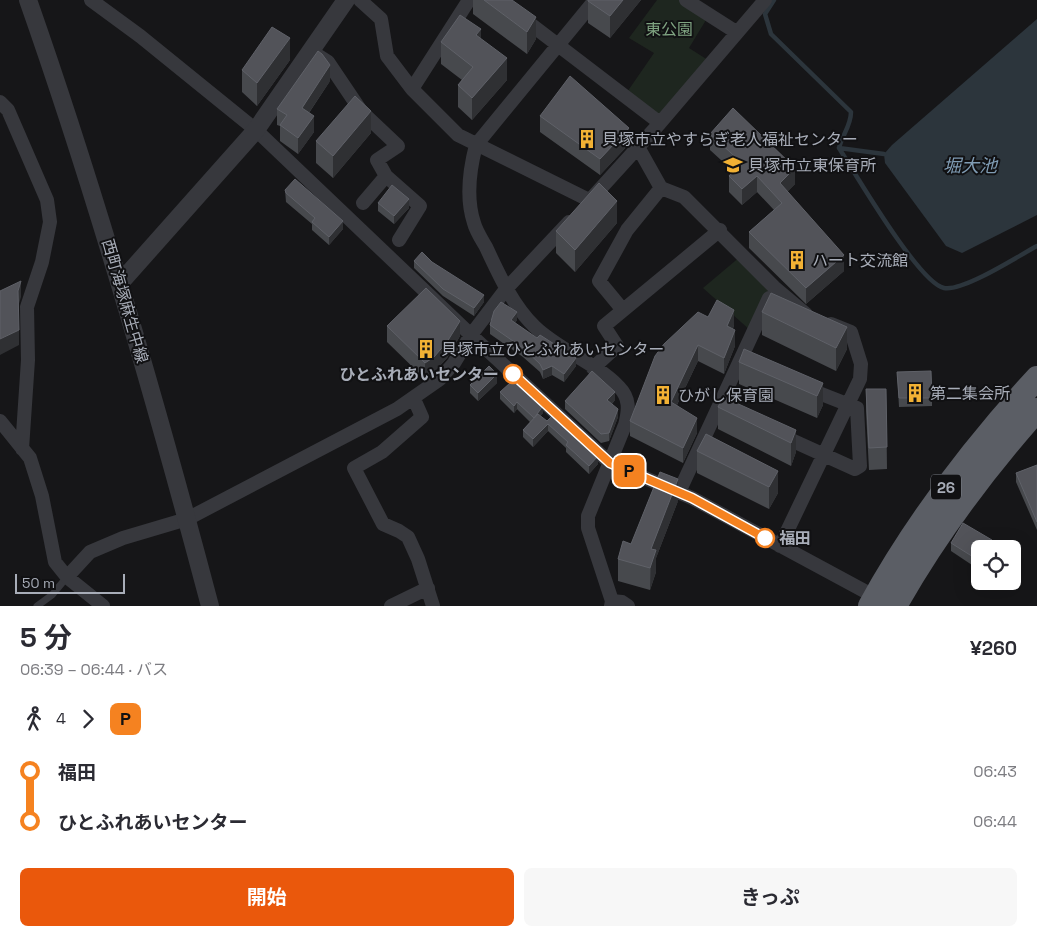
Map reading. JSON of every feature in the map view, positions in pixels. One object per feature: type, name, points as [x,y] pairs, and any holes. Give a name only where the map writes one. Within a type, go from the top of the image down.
[{"type":"highway","name":"26","points":[[883,604],[923,520],[964,461],[1037,378]]},
{"type":"highway","name":"26","points":[[883,604],[965,498],[1037,410]]},
{"type":"street","name":"西町海塚麻生中線","points":[[28,0],[75,136],[120,283],[210,606]]},
{"type":"street","points":[[91,0],[140,36],[256,130],[470,335],[610,463],[678,492],[780,546],[883,604]]},
{"type":"street","points":[[120,283],[256,130],[346,0]]},
{"type":"street","points":[[360,0],[381,19],[387,56],[412,88],[458,135],[589,200]]},
{"type":"street","points":[[412,88],[468,0]]},
{"type":"street","points":[[595,0],[476,144],[471,162],[470,194],[474,223],[506,289],[534,326],[562,349],[620,387],[628,399],[629,411],[588,516],[588,528],[612,604],[622,602],[628,606]]},
{"type":"street","points":[[686,0],[736,32]]},
{"type":"street","points":[[67,577],[90,552],[123,538],[187,519],[414,399],[440,379],[454,363],[470,335],[506,289],[660,123],[765,0]]},
{"type":"street","points":[[502,1],[660,123]]},
{"type":"street","points":[[311,50],[328,62],[360,111],[398,146],[378,160],[386,176],[420,206],[399,240]]},
{"type":"street","points":[[0,102],[8,110],[46,200],[50,222],[42,262],[27,308],[28,360],[22,448]]},
{"type":"street","points":[[638,147],[661,188],[684,197],[720,230],[774,287],[804,313],[851,332],[860,364],[860,379],[780,546]]},
{"type":"street","points":[[363,203],[386,176]]},
{"type":"street","points":[[622,309],[599,281],[627,230],[661,188]]},
{"type":"street","points":[[593,368],[617,346],[604,326],[622,309],[720,230]]},
{"type":"street","points":[[678,492],[723,409],[774,287]]},
{"type":"street","points":[[771,431],[855,469],[860,466],[857,408],[847,406],[794,383]]},
{"type":"street","points":[[414,399],[422,417],[382,452],[354,468],[383,524],[400,531],[408,537],[434,606]]},
{"type":"street","points":[[0,421],[30,458],[42,496],[55,562],[67,577],[103,606]]},
{"type":"street","points":[[392,606],[428,588]]},
{"type":"lane","points":[[37,606],[52,595],[67,577]]},
{"type":"green space","name":"東公園","points":[[657,0],[688,0],[709,15],[689,48],[711,62],[660,123],[623,98],[654,53],[629,38]]},
{"type":"green space","points":[[741,256],[774,287],[751,331],[703,288]]},
{"type":"water","name":"堀大池","points":[[1037,19],[1037,215],[962,253],[946,246],[885,163],[884,154]]},
{"type":"building","points":[[484,0],[512,0],[536,17],[527,32]]},
{"type":"building","points":[[588,0],[623,0],[610,16]]},
{"type":"building","points":[[460,15],[481,29],[476,35],[507,58],[472,98],[458,85],[473,67],[441,42]]},
{"type":"building","points":[[272,27],[290,38],[257,83],[242,70]]},
{"type":"building","points":[[318,51],[330,65],[302,108],[314,116],[298,138],[280,125],[287,115],[277,109]]},
{"type":"building","points":[[570,76],[629,128],[600,159],[540,116]]},
{"type":"building","points":[[355,96],[371,111],[333,156],[316,141]]},
{"type":"building","points":[[733,108],[795,168],[780,183],[844,255],[806,288],[749,232],[782,203],[757,176],[742,189],[729,176],[741,162],[710,134]]},
{"type":"building","points":[[295,179],[343,221],[329,237],[312,222],[315,218],[286,193],[285,190]]},
{"type":"building","points":[[599,183],[617,201],[575,250],[556,231]]},
{"type":"building","points":[[392,185],[409,199],[394,216],[378,203]]},
{"type":"building","points":[[422,252],[432,262],[484,295],[474,308],[443,289],[414,261]]},
{"type":"building","points":[[21,281],[18,291],[19,330],[0,339],[0,291]]},
{"type":"building","name":"貝塚市立ひとふれあいセンター","points":[[426,288],[460,321],[447,342],[434,357],[425,363],[387,326]]},
{"type":"building","points":[[771,293],[847,327],[836,348],[762,312]]},
{"type":"building","name":"ひがし保育園","points":[[717,300],[734,310],[727,326],[735,330],[724,358],[698,345],[671,402],[697,418],[683,448],[630,421],[655,356],[664,344],[698,312],[708,317]]},
{"type":"building","points":[[501,302],[517,312],[511,320],[537,338],[540,335],[576,358],[564,374],[552,366],[543,370],[540,364],[523,348],[490,325],[494,311]]},
{"type":"building","points":[[744,349],[823,383],[817,396],[739,362]]},
{"type":"building","points":[[489,366],[497,374],[478,393],[470,385]]},
{"type":"building","points":[[592,371],[615,392],[607,400],[618,409],[609,433],[601,434],[565,401]]},
{"type":"building","name":"第二集会所","points":[[931,371],[932,398],[899,398],[897,372]]},
{"type":"building","points":[[516,381],[543,406],[534,418],[517,402],[514,406],[500,392],[510,383],[512,384]]},
{"type":"building","points":[[866,389],[886,389],[887,447],[869,448]]},
{"type":"building","points":[[723,397],[796,430],[791,443],[718,407]]},
{"type":"building","points":[[538,414],[547,421],[553,415],[598,456],[589,466],[566,445],[568,442],[548,424],[533,439],[523,430]]},
{"type":"building","points":[[706,434],[778,471],[769,487],[697,451]]},
{"type":"building","points":[[1037,465],[1037,522],[1016,473]]},
{"type":"building","points":[[660,472],[678,479],[651,549],[656,550],[650,568],[618,559],[623,541],[631,544]]},
{"type":"building","points":[[963,523],[992,540],[971,540],[971,556],[951,543]]},
{"type":"waterway","points":[[774,0],[765,14],[771,34],[851,112],[850,122],[839,148],[884,154]]},
{"type":"waterway","points":[[839,148],[904,248],[919,268],[933,282],[944,288],[964,285],[1037,246]]},
{"type":"bus line","name":"P","points":[[513,374],[610,463],[692,498],[765,538]]},
{"type":"place","name":"貝塚市立やすらぎ老人福祉センター","points":[[587,139]]},
{"type":"place","name":"貝塚市立東保育所","points":[[733,165]]},
{"type":"place","name":"ハート交流館","points":[[797,260]]},
{"type":"place","name":"貝塚市立ひとふれあいセンター","points":[[426,349]]},
{"type":"place","name":"ひとふれあいセンター","points":[[513,374]]},
{"type":"place","name":"第二集会所","points":[[915,393]]},
{"type":"place","name":"ひがし保育園","points":[[663,395]]},
{"type":"place","name":"福田","points":[[765,538]]}]
